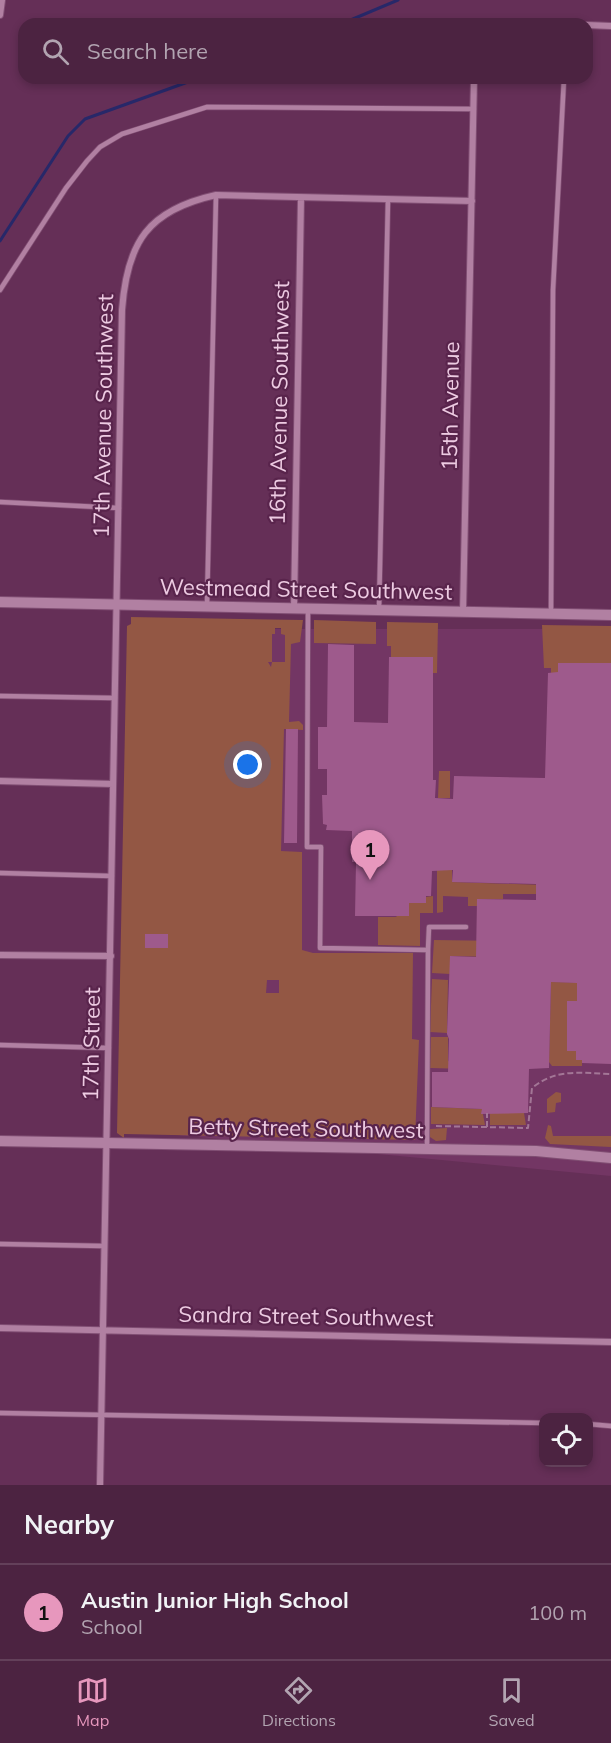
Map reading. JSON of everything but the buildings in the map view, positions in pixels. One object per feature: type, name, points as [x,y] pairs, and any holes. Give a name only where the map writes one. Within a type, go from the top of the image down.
[{"type":"street","points":[[0,13],[2,0]]},
{"type":"street","points":[[593,25],[611,26]]},
{"type":"street","name":"15th Avenue","points":[[463,612],[474,84]]},
{"type":"street","name":"17th Avenue Southwest","points":[[118,605],[124,283],[130,256],[145,233],[176,207],[188,201],[216,195],[472,201]]},
{"type":"street","name":"16th Avenue Southwest","points":[[294,608],[301,198]]},
{"type":"street","name":"Westmead Street Southwest","points":[[0,602],[611,615]]},
{"type":"street","name":"17th Street","points":[[100,1485],[118,605]]},
{"type":"street","points":[[0,781],[113,783]]},
{"type":"street","points":[[0,955],[111,956]]},
{"type":"street","name":"Betty Street Southwest","points":[[0,1141],[550,1151],[611,1158]]},
{"type":"street","name":"Sandra Street Southwest","points":[[0,1328],[611,1342]]},
{"type":"lane","points":[[551,613],[553,290],[564,84]]},
{"type":"lane","points":[[0,290],[87,161],[100,147],[122,134],[207,107],[474,109]]},
{"type":"lane","points":[[207,606],[216,195]]},
{"type":"lane","points":[[379,610],[388,199]]},
{"type":"lane","points":[[0,502],[119,508]]},
{"type":"lane","points":[[308,609],[307,847],[321,847],[320,948],[428,950]]},
{"type":"lane","points":[[0,696],[115,698]]},
{"type":"lane","points":[[0,873],[112,876]]},
{"type":"lane","points":[[427,1149],[429,927],[466,927]]},
{"type":"lane","points":[[0,1046],[109,1048]]},
{"type":"lane","points":[[0,1244],[104,1246]]},
{"type":"lane","points":[[0,1413],[539,1423]]},
{"type":"lane","points":[[593,1424],[611,1426]]},
{"type":"path","points":[[427,1126],[528,1128],[532,1088],[545,1078],[564,1073],[611,1074]]},
{"type":"path","points":[[487,1113],[487,1127]]},
{"type":"shaded area","points":[[131,617],[303,620],[300,642],[291,644],[289,722],[299,721],[303,725],[303,730],[284,729],[281,851],[302,852],[302,950],[313,953],[413,953],[412,1039],[419,1040],[415,1140],[124,1134],[124,1138],[117,1133],[127,626],[131,624]],"holes":[[[275,628],[281,628],[281,634],[285,635],[285,662],[272,662],[272,634],[275,634]],[[267,980],[279,980],[279,993],[266,993]]]},
{"type":"shaded area","points":[[314,620],[376,622],[376,644],[314,643]]},
{"type":"shaded area","points":[[387,622],[438,623],[437,673],[433,673],[433,657],[391,657],[391,646],[387,646]]},
{"type":"shaded area","points":[[542,625],[611,626],[611,663],[558,663],[558,673],[551,673],[551,668],[544,668]]},
{"type":"shaded area","points":[[134,629],[611,629],[611,1176],[125,1130]]},
{"type":"shaded area","points":[[439,771],[450,771],[450,798],[438,798]]},
{"type":"shaded area","points":[[437,865],[452,865],[452,882],[542,885],[542,894],[503,894],[503,899],[477,899],[477,906],[468,906],[468,897],[443,896],[443,912],[437,913]]},
{"type":"shaded area","points":[[433,896],[433,913],[420,913],[420,946],[378,945],[378,917],[396,917],[409,903],[426,903],[426,897]]},
{"type":"shaded area","points":[[434,940],[503,941],[541,958],[451,956],[450,974],[432,973]]},
{"type":"shaded area","points":[[432,979],[448,980],[447,1033],[430,1032]]},
{"type":"shaded area","points":[[551,982],[611,983],[589,993],[577,993],[577,1001],[567,1001],[567,1051],[576,1051],[576,1060],[582,1060],[582,1066],[552,1066],[549,1062]]},
{"type":"shaded area","points":[[431,1037],[448,1037],[448,1061],[469,1062],[468,1069],[430,1068]]},
{"type":"shaded area","points":[[556,1092],[561,1093],[561,1102],[556,1103],[555,1112],[547,1113],[547,1099]]},
{"type":"shaded area","points":[[431,1107],[482,1109],[485,1125],[431,1124]]},
{"type":"shaded area","points":[[490,1113],[524,1113],[526,1125],[490,1125]]},
{"type":"shaded area","points":[[548,1125],[551,1126],[553,1136],[611,1136],[611,1147],[550,1144],[545,1138]]},
{"type":"shaded area","points":[[447,1128],[446,1140],[436,1141],[430,1137],[430,1129]]},
{"type":"waterway","points":[[355,18],[398,0]]},
{"type":"waterway","points":[[0,241],[68,136],[85,119],[182,84]]},
{"type":"place","name":"Austin Junior High School","points":[[370,880]]}]
